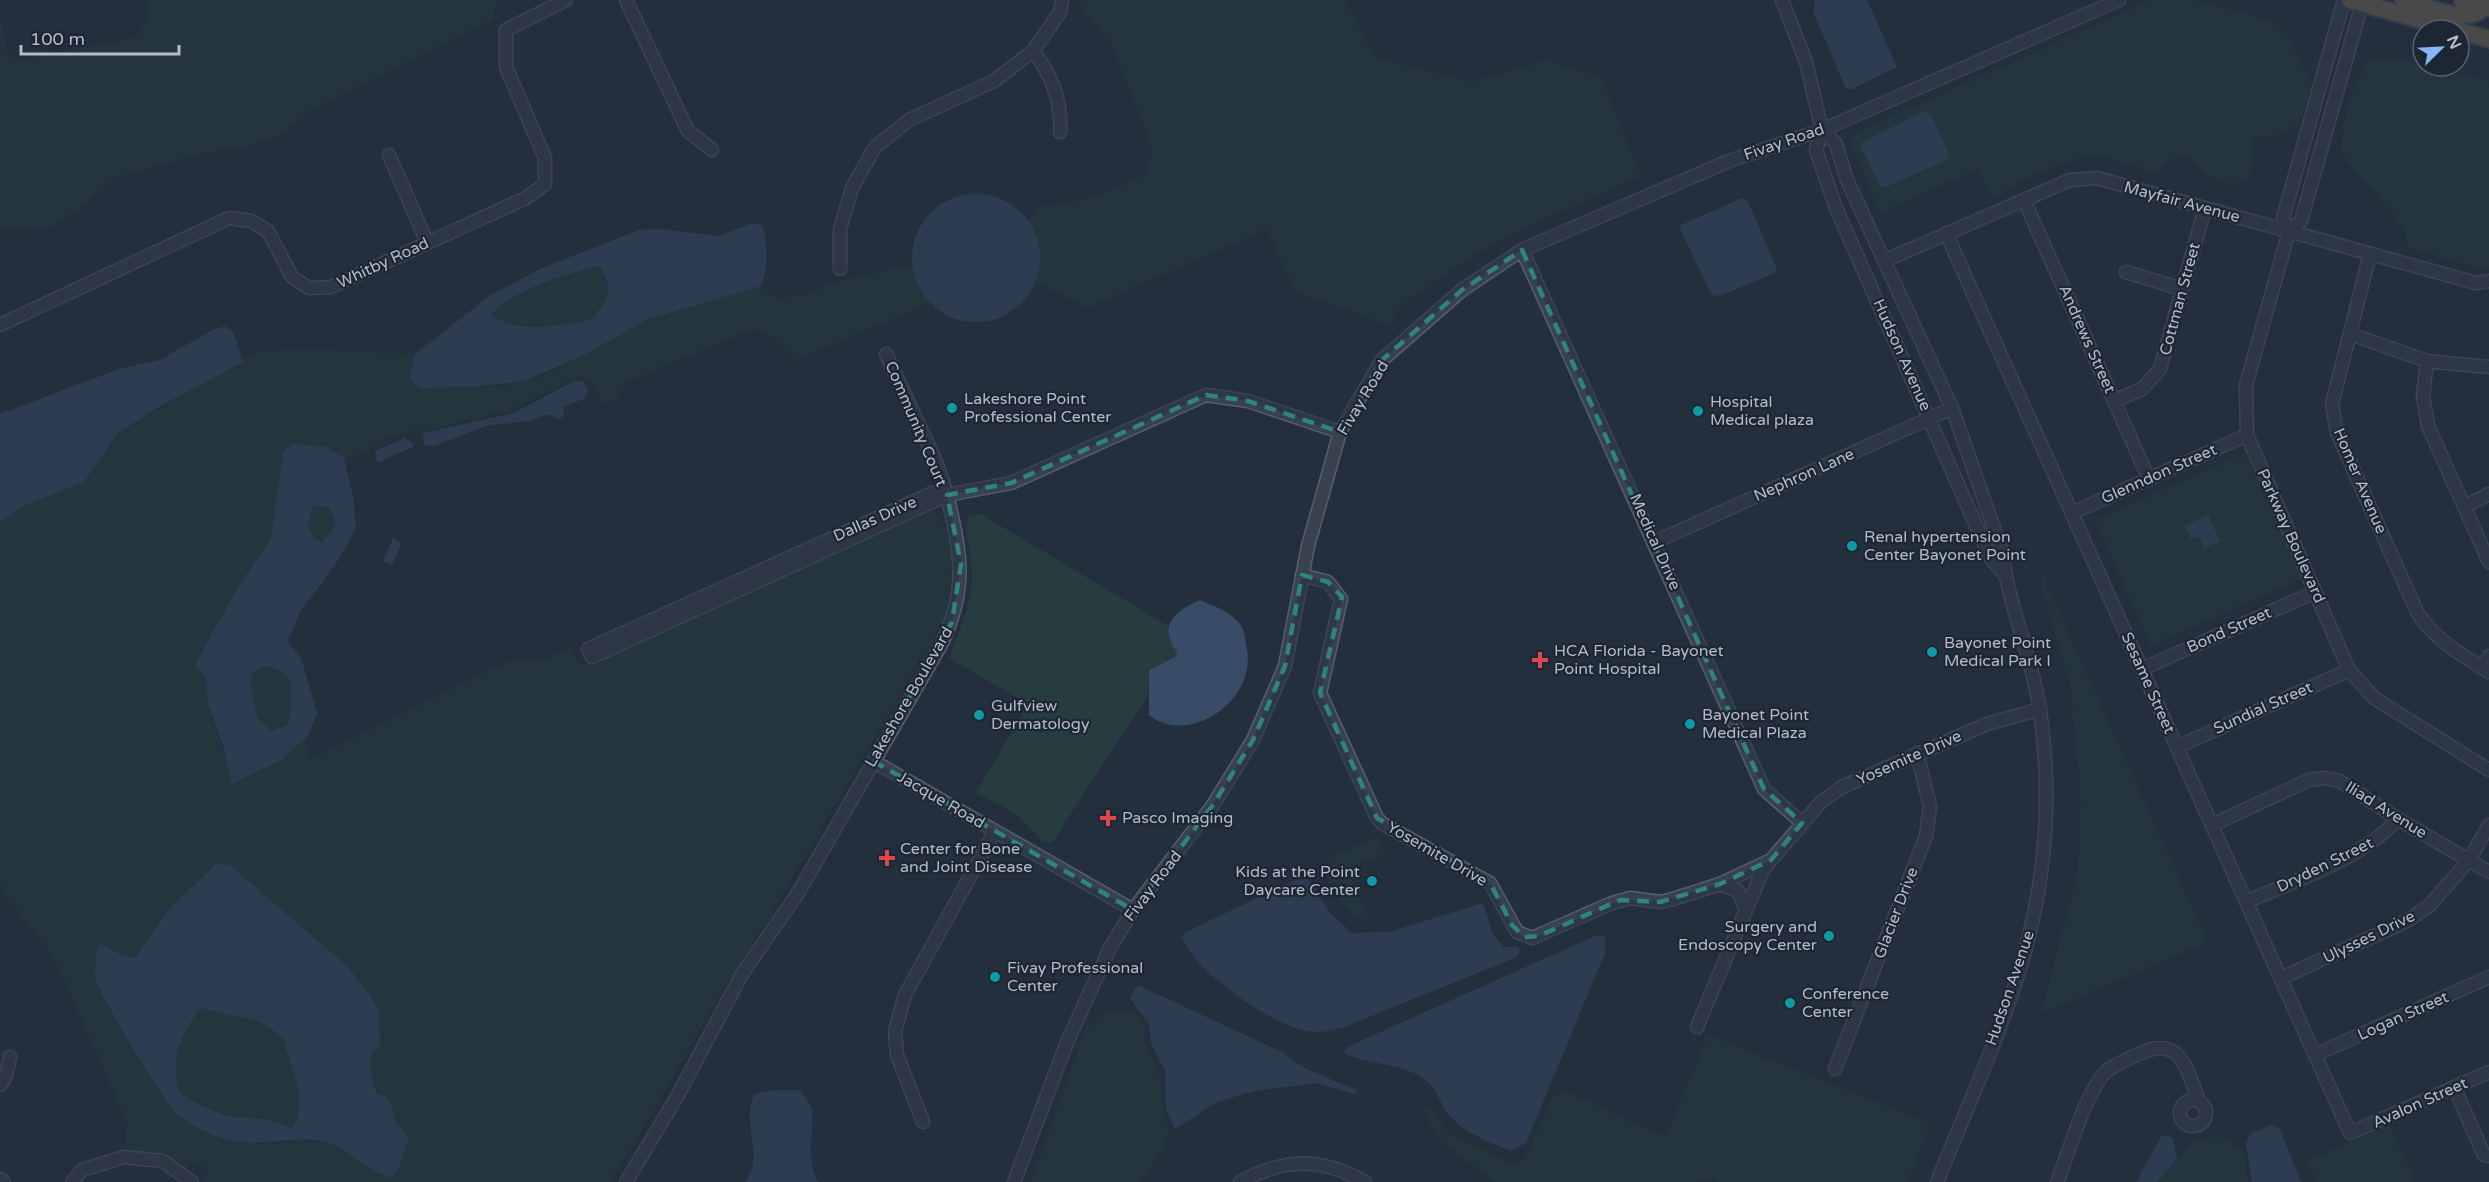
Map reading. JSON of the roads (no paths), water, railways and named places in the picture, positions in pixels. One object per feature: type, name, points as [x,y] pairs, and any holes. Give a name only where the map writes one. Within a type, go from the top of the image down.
[{"type":"highway","points":[[2403,0],[2468,16],[2480,12],[2486,5],[2462,0]]},
{"type":"highway","points":[[2356,2],[2414,18]]},
{"type":"highway","points":[[2471,34],[2489,39]]},
{"type":"street","name":"Whitby Road","points":[[0,325],[229,218],[251,221],[268,231],[292,277],[309,288],[331,287],[526,198],[545,184],[545,158],[507,67],[506,30],[566,0]]},
{"type":"street","points":[[626,0],[688,130],[711,150]]},
{"type":"street","points":[[840,269],[840,229],[852,188],[875,147],[909,120],[994,81],[1033,51],[1060,12],[1062,0]]},
{"type":"street","name":"Hudson Avenue","points":[[1782,0],[1806,62],[1822,130],[1816,150],[1823,175],[1990,557],[2005,575]]},
{"type":"street","name":"Fivay Road","points":[[1014,1182],[1068,1040],[1110,948],[1133,910],[1213,805],[1253,740],[1285,666],[1308,546],[1340,432],[1382,360],[1462,290],[1522,250],[1729,160],[1822,130],[2119,0]]},
{"type":"street","name":"Parkway Boulevard","points":[[2289,231],[2283,218],[2344,0]]},
{"type":"street","name":"Parkway Boulevard","points":[[2356,2],[2301,221],[2289,231],[2246,385],[2247,435],[2349,669],[2374,698],[2489,770]]},
{"type":"street","points":[[1033,51],[1045,66],[1060,105],[1060,132]]},
{"type":"street","name":"Hudson Avenue","points":[[1822,130],[1836,144],[1847,180],[1952,408],[2002,551],[2005,575],[2040,709],[2047,793],[2045,842],[2035,911],[2022,962],[2007,1004],[1937,1182]]},
{"type":"street","points":[[389,155],[427,242]]},
{"type":"street","name":"Mayfair Avenue","points":[[1884,261],[2070,180],[2097,178],[2476,283],[2489,281]]},
{"type":"street","name":"Andrews Street","points":[[2024,200],[2149,479]]},
{"type":"street","name":"Cottman Street","points":[[2114,401],[2142,389],[2160,369],[2205,208]]},
{"type":"street","name":"Sesame Street","points":[[1946,234],[2350,1133]]},
{"type":"street","name":"Medical Drive","points":[[1522,250],[1764,789],[1802,823]]},
{"type":"street","name":"Homer Avenue","points":[[2370,254],[2332,404],[2337,433],[2418,614],[2431,632],[2447,646],[2486,670]]},
{"type":"street","points":[[2126,272],[2182,290]]},
{"type":"street","points":[[2350,334],[2427,361],[2489,367]]},
{"type":"street","name":"Community Court","points":[[886,354],[937,464],[946,495]]},
{"type":"street","points":[[2427,361],[2422,396],[2428,426],[2489,562]]},
{"type":"street","points":[[946,495],[1011,483],[1206,395],[1248,401],[1340,432]]},
{"type":"street","name":"Nephron Lane","points":[[1655,542],[1952,408]]},
{"type":"street","name":"Glenndon Street","points":[[2072,513],[2247,435]]},
{"type":"street","name":"Dallas Drive","points":[[932,493],[946,495],[592,657],[588,649],[932,493]]},
{"type":"street","points":[[2464,507],[2489,494]]},
{"type":"street","name":"Lakeshore Boulevard","points":[[626,1182],[678,1095],[742,974],[798,893],[952,622],[959,591],[961,564],[946,495]]},
{"type":"street","name":"Yosemite Drive","points":[[1302,575],[1328,582],[1341,598],[1320,693],[1377,818],[1383,824],[1490,883],[1517,932],[1532,938],[1620,900],[1640,898],[1660,902],[1720,884],[1771,860]]},
{"type":"street","name":"Bond Street","points":[[2142,669],[2315,592]]},
{"type":"street","points":[[2486,670],[2489,656]]},
{"type":"street","name":"Sundial Street","points":[[2177,747],[2349,669]]},
{"type":"street","name":"Yosemite Drive","points":[[1696,1027],[1762,872],[1821,802],[1842,787],[1917,753],[1987,724],[2040,709]]},
{"type":"street","name":"Glacier Drive","points":[[1835,1069],[1926,836],[1930,806],[1917,753]]},
{"type":"street","name":"Jacque Road","points":[[873,761],[1133,910]]},
{"type":"street","name":"Iliad Avenue","points":[[2212,825],[2309,780],[2325,778],[2340,781],[2398,819],[2489,872]]},
{"type":"street","name":"Dryden Street","points":[[2246,902],[2361,850],[2381,837],[2398,819]]},
{"type":"street","name":"Ulysses Drive","points":[[2281,978],[2407,921],[2429,906],[2469,860],[2489,825]]},
{"type":"street","points":[[923,1122],[897,1055],[895,1031],[897,1022],[905,995],[995,831]]},
{"type":"street","points":[[1720,884],[1738,891],[1746,910]]},
{"type":"street","name":"Logan Street","points":[[2315,1055],[2489,977]]},
{"type":"street","points":[[2057,1182],[2095,1085],[2107,1071],[2123,1061],[2156,1047],[2171,1049],[2183,1063],[2199,1101]]},
{"type":"street","points":[[0,1085],[6,1076],[10,1057]]},
{"type":"street","name":"Avalon Street","points":[[2350,1133],[2489,1072]]},
{"type":"street","points":[[2454,1087],[2487,1155]]},
{"type":"street","points":[[72,1182],[82,1170],[124,1157],[163,1161],[192,1182]]},
{"type":"street","points":[[1240,1182],[1263,1170],[1290,1163],[1317,1164],[1343,1169],[1365,1182]]},
{"type":"street","points":[[0,1179],[4,1182]]},
{"type":"water","points":[[1815,0],[1867,0],[1897,67],[1852,89],[1846,89],[1813,11]]},
{"type":"water","points":[[1924,111],[1933,118],[1949,155],[1947,160],[1886,187],[1879,185],[1862,148],[1862,142]]},
{"type":"water","points":[[976,194],[1001,199],[1022,212],[1035,233],[1040,258],[1035,283],[1022,304],[1001,317],[976,322],[951,317],[930,304],[917,283],[912,258],[917,233],[930,212],[951,199]]},
{"type":"water","points":[[1742,198],[1748,202],[1777,269],[1775,273],[1720,296],[1712,295],[1680,229],[1681,225]]},
{"type":"water","points":[[754,223],[762,225],[767,256],[761,286],[648,319],[586,354],[525,381],[475,387],[420,388],[409,379],[415,354],[491,295],[542,268],[639,230],[663,229],[717,236]],"holes":[[[599,266],[608,288],[607,294],[602,306],[591,320],[540,327],[513,324],[491,314],[514,297],[556,278]]]},
{"type":"water","points":[[225,326],[234,333],[243,362],[159,407],[117,434],[84,482],[26,505],[0,522],[0,414],[119,369],[160,360],[212,330]]},
{"type":"water","points":[[576,380],[584,382],[588,392],[584,399],[564,406],[563,417],[559,419],[547,414],[529,421],[486,426],[434,446],[425,445],[422,434],[513,413]]},
{"type":"water","points":[[405,438],[415,446],[377,463],[375,451]]},
{"type":"water","points":[[293,444],[326,447],[344,458],[353,496],[356,529],[335,565],[300,612],[288,641],[301,658],[317,713],[308,736],[281,760],[232,784],[223,746],[208,704],[206,677],[195,665],[238,587],[271,538],[283,452]],"holes":[[[317,505],[329,507],[336,524],[322,543],[315,539],[308,527],[312,507]],[[269,666],[283,673],[291,681],[291,711],[287,725],[271,731],[257,718],[250,682],[253,672],[261,667]]]},
{"type":"water","points":[[2208,515],[2220,541],[2204,548],[2199,536],[2191,539],[2184,526]]},
{"type":"water","points":[[393,538],[401,544],[392,565],[383,561]]},
{"type":"water","points":[[1200,600],[1226,612],[1241,625],[1248,665],[1243,683],[1232,699],[1218,712],[1201,721],[1183,725],[1166,724],[1149,715],[1149,670],[1175,657],[1177,652],[1171,643],[1169,634],[1172,620],[1183,609]]},
{"type":"water","points":[[216,864],[230,865],[346,965],[379,1009],[380,1046],[371,1055],[371,1074],[377,1094],[385,1096],[391,1104],[395,1121],[409,1137],[398,1170],[390,1177],[373,1170],[335,1145],[326,1142],[229,1140],[196,1126],[178,1115],[171,1107],[108,1005],[96,979],[95,970],[99,943],[122,955],[135,958],[169,909]],"holes":[[[200,1008],[259,1021],[283,1037],[299,1096],[297,1118],[292,1128],[267,1119],[226,1116],[190,1100],[179,1091],[176,1067],[179,1047],[187,1028]]]},
{"type":"water","points":[[1295,880],[1310,881],[1330,913],[1352,933],[1389,932],[1483,903],[1493,934],[1504,947],[1518,947],[1520,951],[1517,956],[1507,961],[1342,1028],[1317,1032],[1299,1029],[1259,1010],[1219,981],[1189,951],[1182,937],[1184,933]]},
{"type":"water","points":[[1597,935],[1605,937],[1605,953],[1526,1143],[1510,1151],[1463,1128],[1446,1111],[1435,1090],[1420,1076],[1404,1069],[1343,1053],[1347,1047]]},
{"type":"water","points":[[1140,986],[1284,1053],[1298,1064],[1358,1091],[1354,1094],[1317,1083],[1254,1091],[1217,1102],[1175,1129],[1166,1109],[1165,1071],[1151,1044],[1149,1023],[1130,999],[1135,988]]},
{"type":"water","points":[[775,1090],[799,1090],[810,1105],[812,1110],[811,1156],[818,1182],[745,1182],[751,1172],[753,1161],[751,1104],[755,1094]]},
{"type":"water","points":[[2270,1125],[2280,1129],[2301,1182],[2252,1182],[2246,1144],[2250,1134]]},
{"type":"water","points":[[2162,1135],[2173,1138],[2177,1159],[2157,1182],[2136,1182]]},
{"type":"place","name":"Lakeshore Point Professional Center","points":[[952,408]]},
{"type":"place","name":"Hospital Medical plaza","points":[[1698,411]]},
{"type":"place","name":"Renal hypertension Center Bayonet Point","points":[[1852,546]]},
{"type":"place","name":"Bayonet Point Medical Park I","points":[[1932,652]]},
{"type":"place","name":"HCA Florida - Bayonet Point Hospital","points":[[1540,660]]},
{"type":"place","name":"Gulfview Dermatology","points":[[979,715]]},
{"type":"place","name":"Bayonet Point Medical Plaza","points":[[1690,724]]},
{"type":"place","name":"Pasco Imaging","points":[[1108,818]]},
{"type":"place","name":"Center for Bone and Joint Disease","points":[[887,858]]},
{"type":"place","name":"Kids at the Point Daycare Center","points":[[1372,881]]},
{"type":"place","name":"Surgery and Endoscopy Center","points":[[1829,936]]},
{"type":"place","name":"Fivay Professional Center","points":[[995,977]]},
{"type":"place","name":"Conference Center","points":[[1790,1003]]}]
